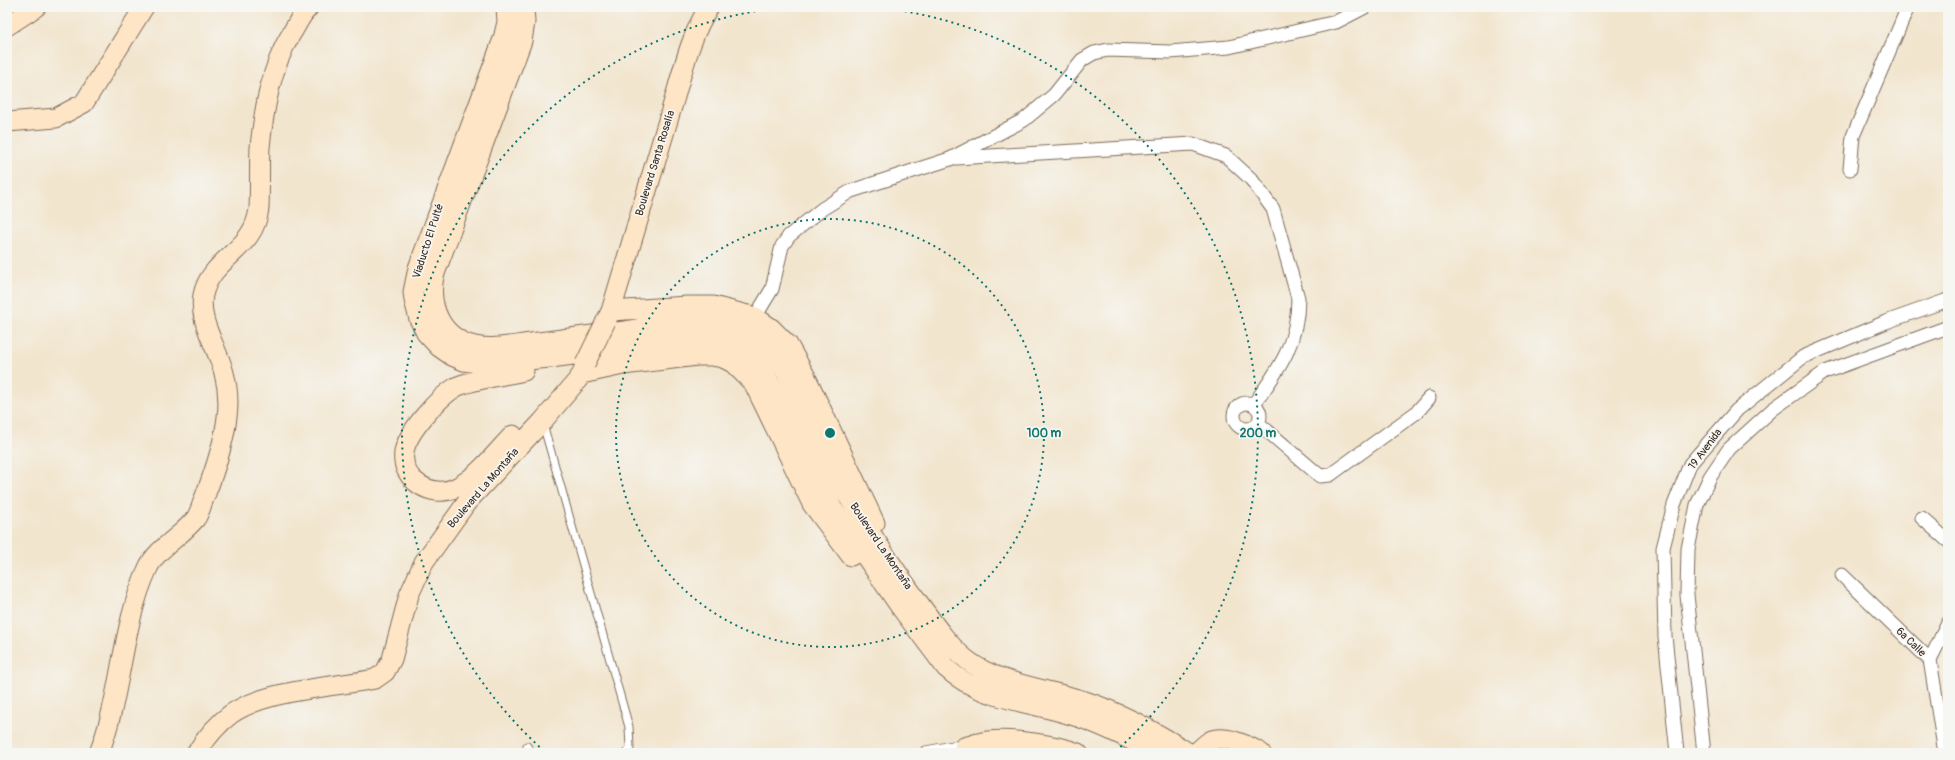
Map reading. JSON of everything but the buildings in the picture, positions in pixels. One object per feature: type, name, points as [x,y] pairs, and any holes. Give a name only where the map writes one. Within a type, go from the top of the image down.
[{"type":"main road","points":[[7,26],[36,7]]},
{"type":"main road","points":[[7,122],[56,118],[84,103],[144,7]]},
{"type":"main road","points":[[98,753],[113,704],[125,644],[138,596],[149,566],[197,516],[224,440],[229,398],[224,372],[205,322],[203,298],[206,284],[214,271],[243,245],[253,230],[259,207],[260,147],[272,79],[285,44],[303,12],[309,7]]},
{"type":"main road","name":"Viaducto El Pulté","points":[[506,7],[507,22],[503,39],[426,242],[415,280],[414,300],[426,333],[439,347],[458,359],[474,364],[614,351]]},
{"type":"main road","name":"Viaducto El Pulté","points":[[524,7],[525,22],[522,42],[434,276],[431,296],[433,305],[438,318],[446,328],[455,336],[474,346],[508,346],[612,322]]},
{"type":"main road","name":"Boulevard Santa Rosalía","points":[[583,369],[612,322],[653,168],[691,45],[703,17],[710,7]]},
{"type":"main road","points":[[612,322],[706,306],[720,307],[755,317],[772,328],[788,345],[806,377],[874,519],[878,544]]},
{"type":"main road","name":"Boulevard La Montaña","points":[[612,322],[718,322],[738,328],[758,339],[778,359],[784,368],[831,466],[857,513],[921,606],[966,659],[982,670],[1032,688],[1083,700],[1121,714],[1196,751]]},
{"type":"main road","name":"Boulevard La Montaña","points":[[614,351],[705,339],[720,340],[736,346],[750,355],[769,380],[833,509],[938,658],[955,675],[996,696],[1070,714],[1116,731],[1155,753]]},
{"type":"main road","points":[[550,358],[537,368],[462,385],[441,399],[415,428],[406,445],[404,462],[413,480],[429,489],[438,491],[456,488],[470,479],[583,369],[697,356],[723,358],[733,363],[754,384],[802,486],[825,524],[856,563],[874,569]]},
{"type":"main road","name":"Boulevard La Montaña","points":[[196,753],[217,726],[232,714],[257,702],[294,692],[375,679],[385,672],[392,659],[409,595],[424,562],[467,502],[542,422],[583,369]]},
{"type":"main road","points":[[964,747],[989,740],[1054,746],[1078,753]]},
{"type":"main road","points":[[1196,751],[1212,740],[1230,740],[1248,746],[1261,753]]},
{"type":"main road","points":[[964,747],[988,753]]},
{"type":"street","points":[[755,317],[772,289],[782,246],[789,236],[822,209],[851,191],[950,159],[1024,120],[1054,95],[1082,60],[1094,53],[1108,50],[1170,52],[1229,47],[1336,22],[1365,7]]},
{"type":"street","points":[[1850,169],[1853,136],[1908,7]]},
{"type":"street","points":[[950,159],[1193,144],[1226,156],[1252,179],[1273,209],[1298,298],[1298,312],[1288,355],[1254,404]]},
{"type":"street","name":"19 Avenida","points":[[1677,753],[1665,636],[1663,548],[1674,505],[1690,464],[1737,410],[1803,357],[1886,322],[1948,300]]},
{"type":"street","name":"19 Avenida","points":[[1704,753],[1686,595],[1688,549],[1696,505],[1710,477],[1729,449],[1773,409],[1825,372],[1948,326]]},
{"type":"street","points":[[1258,423],[1320,476],[1330,475],[1417,412],[1429,398]]},
{"type":"street","points":[[1242,404],[1254,404],[1260,415],[1258,423],[1247,429],[1239,425],[1234,418],[1236,410],[1242,404]]},
{"type":"street","points":[[1922,518],[1948,541]]},
{"type":"street","name":"6a Calle","points":[[1842,575],[1930,660],[1944,716],[1945,753]]},
{"type":"street","points":[[1930,660],[1948,623]]},
{"type":"street","points":[[926,753],[964,747]]},
{"type":"lane","points":[[542,422],[629,726],[630,748],[626,753]]},
{"type":"lane","points":[[527,746],[532,753]]}]
